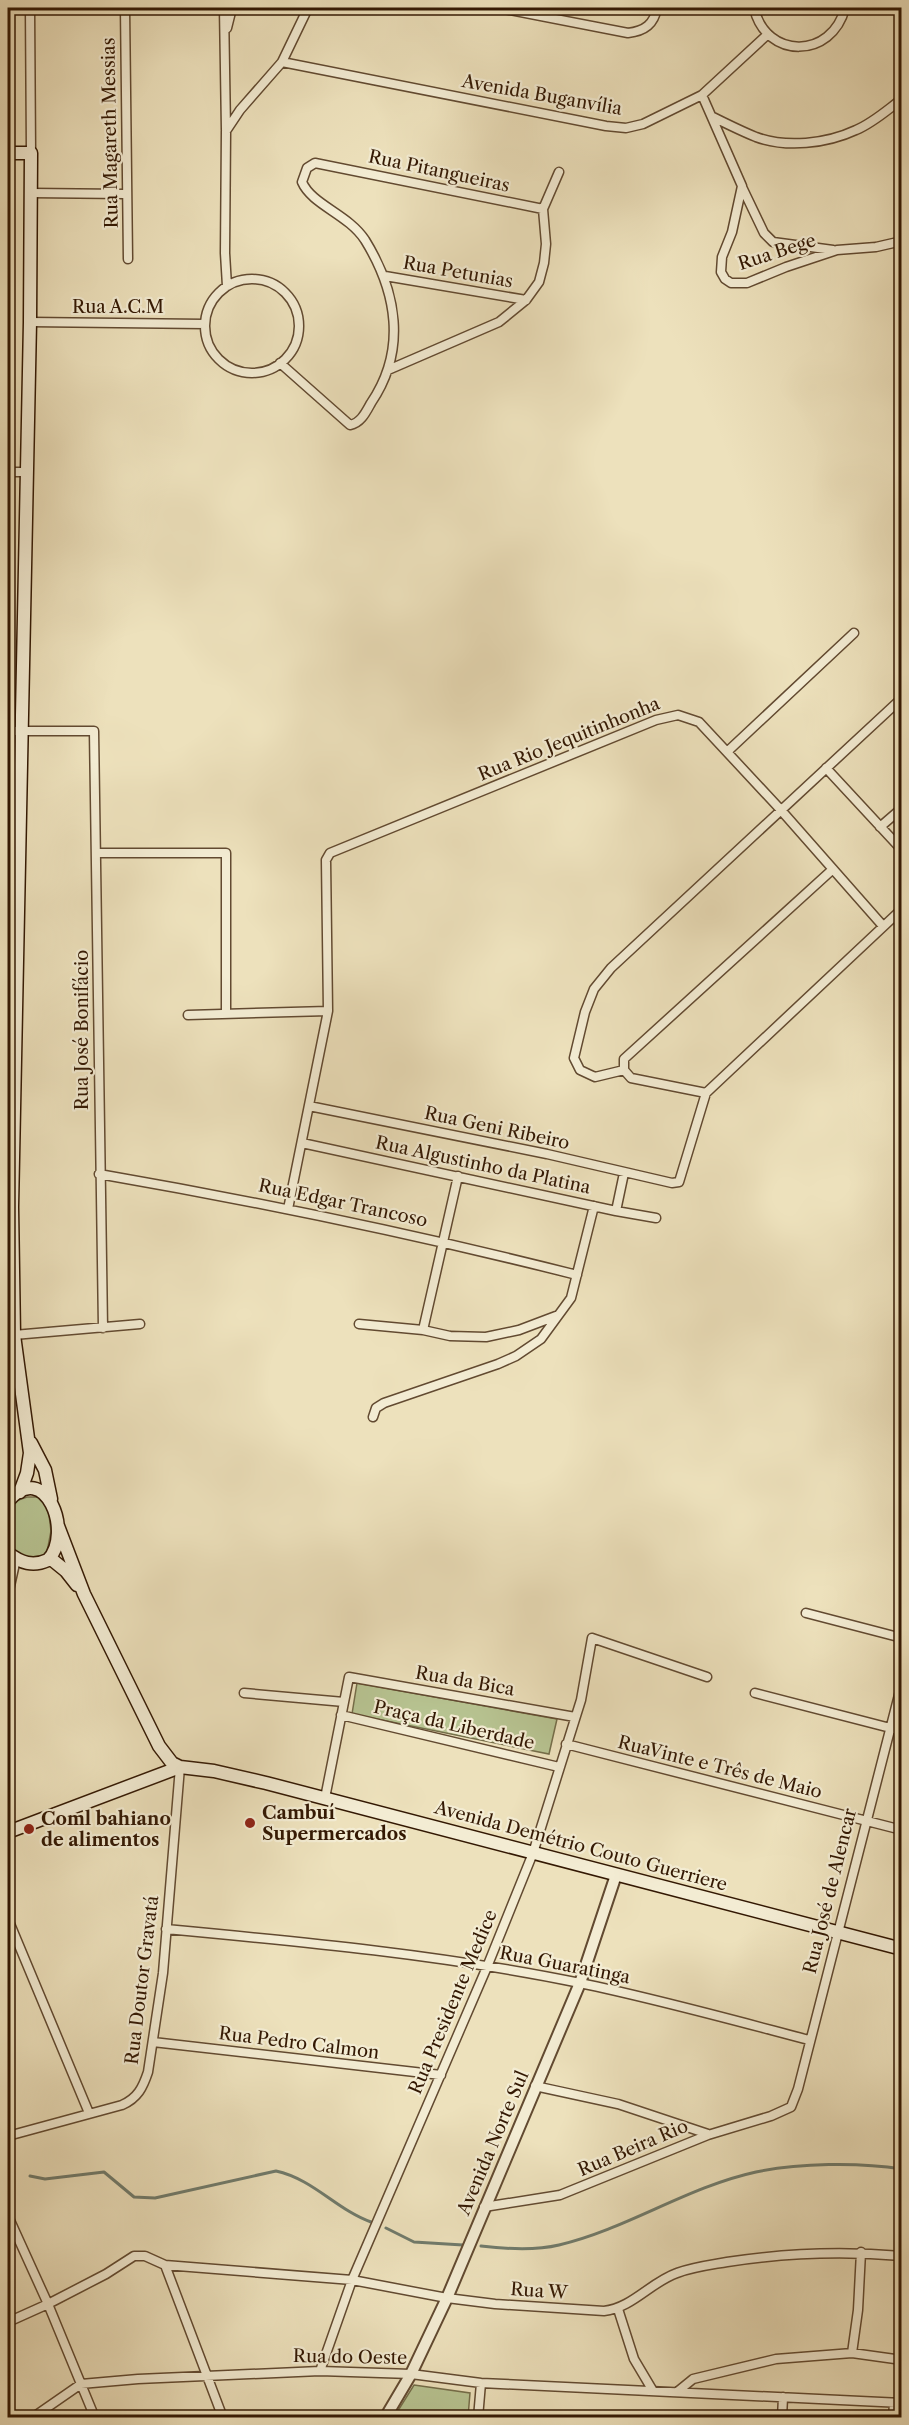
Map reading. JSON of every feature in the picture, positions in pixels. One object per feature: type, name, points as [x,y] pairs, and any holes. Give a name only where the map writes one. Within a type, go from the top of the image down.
[{"type":"main road","points":[[8,153],[31,153],[30,322],[21,731],[12,917],[11,1077],[11,1336],[29,1440],[29,1465],[11,1497]]},
{"type":"main road","points":[[29,1440],[45,1470],[57,1526],[84,1594],[159,1746],[172,1762],[180,1767]]},
{"type":"main road","points":[[11,1497],[35,1489],[40,1490],[52,1503]]},
{"type":"main road","points":[[12,1556],[32,1564],[50,1558],[55,1547],[57,1526]]},
{"type":"main road","points":[[50,1558],[66,1571],[84,1594]]},
{"type":"main road","points":[[8,1832],[180,1767]]},
{"type":"main road","name":"Avenida Demétrio Couto Guerriere","points":[[180,1767],[214,1771],[325,1798],[902,1949]]},
{"type":"street","points":[[30,8],[31,153]]},
{"type":"street","name":"Rua Magareth Messias","points":[[125,8],[128,259]]},
{"type":"street","points":[[224,8],[227,286]]},
{"type":"street","points":[[225,37],[232,8]]},
{"type":"street","points":[[226,131],[246,102],[282,62],[308,8]]},
{"type":"street","points":[[500,8],[628,33],[646,28],[656,16],[657,8]]},
{"type":"street","points":[[754,8],[761,26],[768,34],[785,44],[805,46],[814,44],[831,34],[843,18],[845,8]]},
{"type":"street","name":"Avenida Buganvília","points":[[282,62],[606,126],[626,128],[643,124],[702,95],[768,34]]},
{"type":"street","points":[[702,95],[764,233],[773,242],[837,250]]},
{"type":"street","points":[[713,117],[756,137],[783,143],[813,142],[833,139],[855,131],[902,99]]},
{"type":"street","name":"Rua Pitangueiras","points":[[385,276],[366,242],[349,221],[305,189],[302,182],[307,168],[315,163],[329,165],[543,209]]},
{"type":"street","points":[[388,370],[499,322],[526,300],[539,282],[544,263],[546,244],[543,209],[559,172]]},
{"type":"street","name":"Rua Bege","points":[[742,186],[732,232],[722,257],[722,272],[731,283],[747,283],[837,250],[876,247],[902,240]]},
{"type":"street","points":[[31,193],[126,194]]},
{"type":"street","points":[[280,363],[350,425],[359,421],[377,394],[388,370],[395,343],[395,327],[385,276]]},
{"type":"street","name":"Rua Petunias","points":[[385,276],[526,300]]},
{"type":"street","points":[[247,279],[260,280],[271,283],[290,298],[296,309],[299,332],[296,344],[280,363],[263,371],[244,372],[226,365],[213,351],[208,343],[206,324],[214,299],[227,286],[247,279]]},
{"type":"street","name":"Rua A.C.M","points":[[30,322],[206,324]]},
{"type":"street","points":[[8,472],[26,472]]},
{"type":"street","points":[[728,751],[854,633]]},
{"type":"street","points":[[624,1070],[595,1077],[580,1070],[574,1058],[585,1012],[594,989],[611,968],[902,698]]},
{"type":"street","name":"Rua Rio Jequitinhonha","points":[[328,1011],[326,860],[330,853],[667,716],[689,717],[699,722],[728,751],[884,926]]},
{"type":"street","points":[[8,731],[21,731]]},
{"type":"street","name":"Rua José Bonifácio","points":[[21,731],[94,731],[103,1328]]},
{"type":"street","points":[[826,768],[902,850]]},
{"type":"street","points":[[880,827],[902,808]]},
{"type":"street","points":[[97,853],[226,853],[226,1014]]},
{"type":"street","points":[[833,869],[624,1059],[624,1070],[631,1078],[706,1093],[902,909]]},
{"type":"street","points":[[188,1015],[328,1011],[288,1209]]},
{"type":"street","name":"Rua Geni Ribeiro","points":[[309,1106],[547,1154],[672,1183],[679,1182],[706,1093]]},
{"type":"street","name":"Rua Algustinho da Platina","points":[[302,1143],[656,1218]]},
{"type":"street","points":[[616,1211],[624,1173]]},
{"type":"street","name":"Rua Edgar Trancoso","points":[[99,1174],[444,1241],[577,1275]]},
{"type":"street","points":[[423,1330],[458,1176]]},
{"type":"street","points":[[373,1417],[376,1408],[384,1403],[472,1374],[516,1356],[541,1339],[571,1298],[594,1206]]},
{"type":"street","points":[[359,1324],[423,1330],[450,1336],[486,1337],[519,1330],[556,1316]]},
{"type":"street","points":[[11,1336],[140,1324]]},
{"type":"street","points":[[8,1596],[12,1556]]},
{"type":"street","points":[[806,1613],[902,1638]]},
{"type":"street","name":"Rua Presidente Medice","points":[[320,2372],[352,2280],[487,1967],[533,1852],[580,1700],[592,1638],[707,1677]]},
{"type":"street","name":"Rua da Bica","points":[[344,1702],[349,1677],[575,1717]]},
{"type":"street","name":"Rua José de Alencar","points":[[791,2107],[798,2089],[865,1820],[902,1683]]},
{"type":"street","points":[[244,1693],[344,1702],[325,1798]]},
{"type":"street","points":[[755,1693],[902,1731]]},
{"type":"street","name":"Praça da Liberdade","points":[[341,1715],[559,1767]]},
{"type":"street","name":"RuaVinte e Três de Maio","points":[[566,1744],[902,1830]]},
{"type":"street","name":"Rua Doutor Gravatá","points":[[8,2136],[122,2105],[139,2093],[148,2072],[153,2042],[166,1929],[180,1767]]},
{"type":"street","name":"Avenida Norte Sul","points":[[385,2418],[411,2374],[447,2298],[580,1983],[616,1875]]},
{"type":"street","points":[[8,1919],[89,2113]]},
{"type":"street","name":"Rua Guaratinga","points":[[166,1929],[333,1945],[580,1983],[809,2040]]},
{"type":"street","name":"Rua Pedro Calmon","points":[[153,2042],[441,2075]]},
{"type":"street","points":[[535,2086],[618,2104],[708,2134]]},
{"type":"street","name":"Rua Beira Rio","points":[[484,2207],[560,2195],[708,2134],[771,2116],[791,2107]]},
{"type":"street","points":[[8,2216],[48,2304],[95,2418]]},
{"type":"street","name":"Rua W","points":[[8,2322],[106,2274],[134,2256],[144,2256],[165,2265],[352,2280],[447,2298],[604,2312],[618,2309],[676,2273],[703,2266],[802,2253],[902,2256]]},
{"type":"street","points":[[852,2353],[858,2310],[861,2253]]},
{"type":"street","points":[[165,2265],[223,2418]]},
{"type":"street","points":[[618,2309],[634,2359],[653,2391]]},
{"type":"street","points":[[677,2392],[693,2379],[776,2359],[852,2353],[902,2360]]},
{"type":"street","name":"Rua do Oeste","points":[[32,2418],[81,2384],[138,2379],[320,2372],[411,2374],[481,2383],[898,2403]]},
{"type":"street","points":[[478,2418],[481,2383]]},
{"type":"street","points":[[782,2418],[783,2397]]},
{"type":"street","points":[[893,2418],[898,2403]]},
{"type":"green space","points":[[27,1497],[39,1497],[48,1507],[51,1531],[47,1552],[39,1559],[18,1556],[8,1537],[8,1516],[13,1502]]},
{"type":"green space","points":[[357,1683],[557,1719],[549,1754],[352,1714]]},
{"type":"green space","points":[[414,2385],[470,2393],[468,2417],[394,2417]]},
{"type":"waterway","points":[[481,2246],[520,2249],[559,2245],[609,2229],[706,2187],[756,2172],[829,2164],[902,2169]]},
{"type":"waterway","points":[[30,2176],[45,2179],[104,2172],[134,2197],[155,2198],[276,2171],[302,2181],[347,2210],[371,2222]]},
{"type":"waterway","points":[[386,2228],[414,2242],[463,2245]]},
{"type":"place","name":"Cambuí Supermercados","points":[[250,1823]]},
{"type":"place","name":"Coml bahiano de alimentos","points":[[29,1829]]}]
